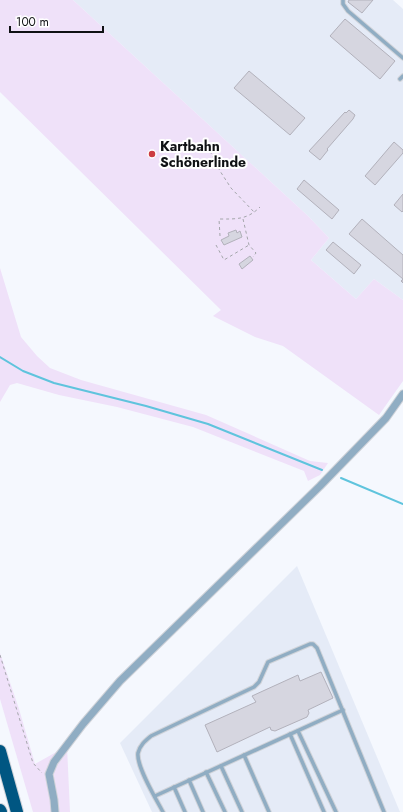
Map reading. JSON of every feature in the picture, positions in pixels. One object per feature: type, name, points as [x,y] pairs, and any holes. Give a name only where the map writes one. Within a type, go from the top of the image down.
[{"type":"highway","points":[[0,751],[17,812]]},
{"type":"street","points":[[55,812],[49,774],[54,762],[83,724],[120,681],[386,418],[403,394]]},
{"type":"lane","points":[[343,0],[343,4],[348,11],[403,58]]},
{"type":"lane","points":[[163,812],[138,760],[138,754],[144,741],[151,736],[254,687],[259,682],[268,662],[307,645],[313,644],[316,646],[384,812]]},
{"type":"lane","points":[[155,796],[342,710]]},
{"type":"lane","points":[[298,731],[336,812]]},
{"type":"lane","points":[[290,734],[324,812]]},
{"type":"lane","points":[[244,755],[269,812]]},
{"type":"lane","points":[[221,766],[242,812]]},
{"type":"lane","points":[[206,772],[224,812]]},
{"type":"lane","points":[[189,780],[203,812]]},
{"type":"lane","points":[[174,787],[184,812]]},
{"type":"path","points":[[210,151],[231,188],[255,212]]},
{"type":"path","points":[[220,236],[219,219],[243,219],[255,212],[260,207]]},
{"type":"path","points":[[243,219],[249,245],[256,253],[253,257]]},
{"type":"path","points":[[216,245],[224,260],[249,245]]},
{"type":"path","points":[[0,655],[33,764],[41,773],[49,774]]},
{"type":"shaded area","name":"Kartbahn Schönerlinde","points":[[0,0],[73,0],[308,216],[329,238],[311,260],[356,299],[374,279],[403,300],[403,381],[379,415],[283,346],[255,337],[213,316],[221,310],[0,92]]},
{"type":"shaded area","points":[[73,0],[393,0],[403,9],[403,300],[374,279],[356,299],[311,260],[329,238],[308,216]]},
{"type":"shaded area","points":[[0,268],[21,337],[37,356],[50,368],[81,380],[206,415],[310,461],[328,463],[320,475],[308,481],[304,471],[193,427],[117,407],[59,395],[17,383],[10,385],[0,402]]},
{"type":"shaded area","points":[[297,566],[400,812],[152,812],[120,743]]},
{"type":"shaded area","points":[[0,653],[19,709],[35,764],[67,746],[70,812],[33,812],[0,699]]},
{"type":"building","points":[[349,0],[373,0],[362,13],[348,2]]},
{"type":"building","points":[[345,19],[395,61],[380,79],[330,36]]},
{"type":"building","points":[[249,71],[305,118],[290,135],[234,88]]},
{"type":"building","points":[[349,110],[355,115],[353,119],[327,149],[328,150],[320,160],[309,151],[345,112],[346,113]]},
{"type":"building","points":[[394,142],[403,150],[403,153],[375,185],[365,176]]},
{"type":"building","points":[[304,180],[339,210],[332,219],[297,189]]},
{"type":"building","points":[[403,194],[403,211],[402,212],[394,205]]},
{"type":"building","points":[[362,219],[403,255],[403,279],[349,234]]},
{"type":"building","points":[[236,230],[237,233],[240,231],[242,237],[224,245],[221,240],[229,236],[228,233]]},
{"type":"building","points":[[333,242],[361,265],[354,274],[326,250]]},
{"type":"building","points":[[250,256],[253,260],[242,269],[239,264]]},
{"type":"building","points":[[321,672],[333,698],[308,710],[309,713],[307,717],[275,731],[271,730],[270,727],[217,752],[205,725],[256,702],[252,696],[298,675],[300,681]]},
{"type":"waterway","points":[[0,357],[23,371],[54,383],[146,406],[208,424],[322,470]]},
{"type":"waterway","points":[[341,478],[403,504]]},
{"type":"place","name":"Kartbahn Schönerlinde","points":[[152,154]]}]
